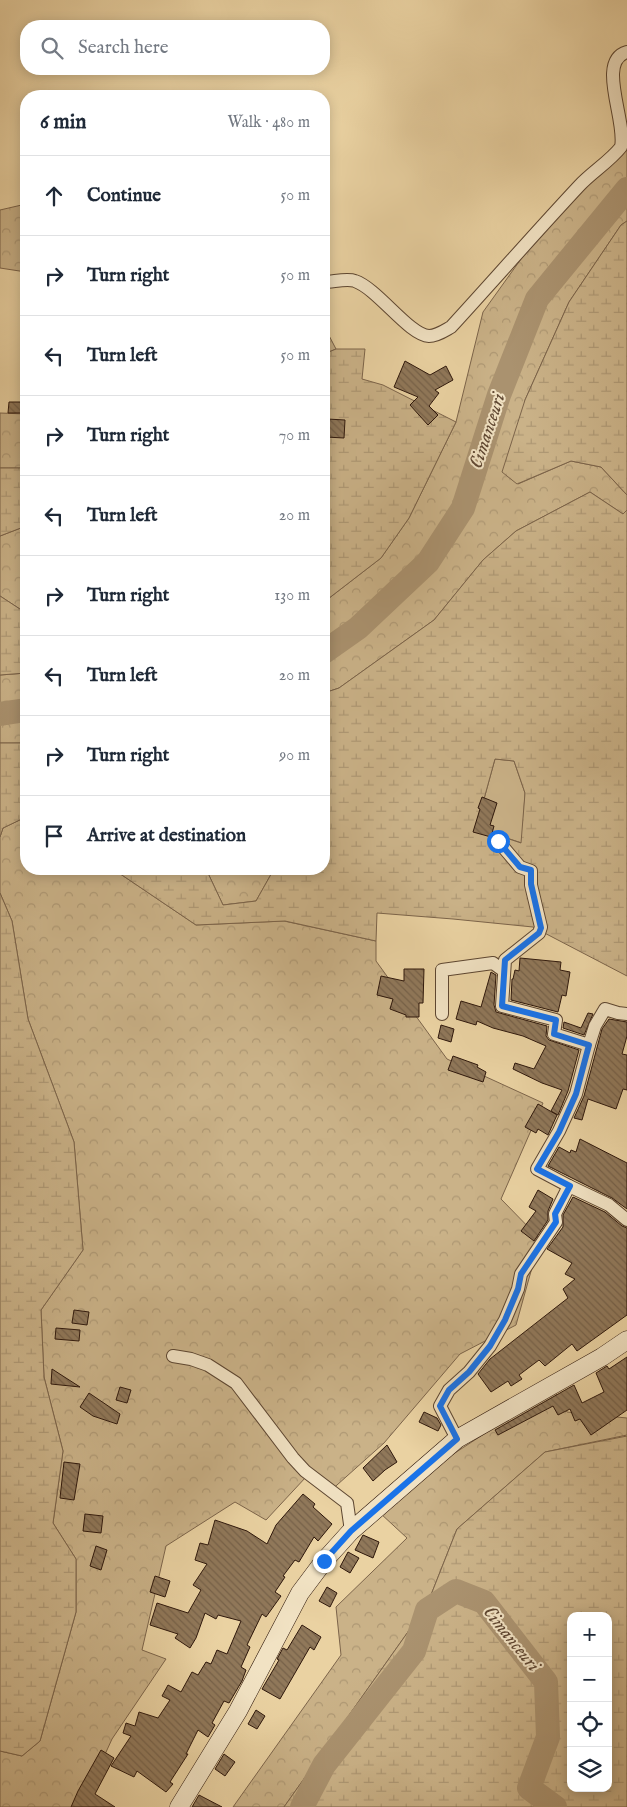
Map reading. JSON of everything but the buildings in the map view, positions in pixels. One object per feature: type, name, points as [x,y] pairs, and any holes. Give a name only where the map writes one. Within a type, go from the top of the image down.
[{"type":"street","points":[[330,282],[353,280],[367,287],[417,332],[428,336],[440,334],[451,327],[581,184],[620,148],[626,140],[627,121],[615,73],[617,61],[622,54],[627,52]]},
{"type":"street","points":[[498,841],[520,867],[531,870],[531,884],[541,928],[539,933],[505,960],[502,1006],[556,1020],[554,1034],[589,1045]]},
{"type":"street","points":[[442,1014],[442,970],[493,963],[504,972]]},
{"type":"street","points":[[627,1014],[605,1009],[594,1026],[576,1094],[559,1132],[537,1169],[609,1206],[627,1220]]},
{"type":"street","points":[[457,1439],[440,1406],[449,1390],[469,1372],[490,1346],[518,1289],[521,1274],[556,1222],[555,1214],[570,1186]]},
{"type":"street","points":[[179,1807],[238,1711],[300,1593],[324,1561],[351,1531],[457,1439],[602,1357],[627,1340]]},
{"type":"street","points":[[173,1356],[191,1359],[208,1365],[236,1383],[305,1471],[347,1503],[351,1531]]},
{"type":"green space","points":[[627,137],[627,221],[621,225],[569,302],[525,400],[518,484],[571,461],[601,467],[627,495],[627,510],[623,514],[590,492],[516,531],[483,560],[434,620],[339,688],[330,691],[330,597],[381,558],[409,518],[456,422],[483,312],[554,213]]},
{"type":"green space","points":[[20,205],[20,271],[0,268],[0,210]]},
{"type":"green space","points":[[627,221],[627,495],[601,467],[571,461],[517,484],[502,472],[525,400],[569,302],[621,225]]},
{"type":"green space","points":[[330,338],[336,349],[330,352]]},
{"type":"green space","points":[[336,349],[365,349],[362,379],[383,385],[456,422],[409,518],[381,558],[330,597],[330,352]]},
{"type":"green space","points":[[0,413],[20,414],[20,468],[0,468]]},
{"type":"green space","points":[[0,468],[20,468],[20,528],[0,536]]},
{"type":"green space","points":[[590,492],[623,514],[627,510],[627,976],[533,927],[377,913],[376,941],[285,921],[196,925],[122,875],[209,875],[223,905],[256,901],[271,875],[330,875],[330,691],[339,688],[434,620],[483,560],[516,531]],"holes":[[[495,759],[514,761],[525,793],[521,843],[476,828]]]},
{"type":"green space","points":[[20,528],[20,609],[0,596],[0,536]]},
{"type":"green space","points":[[0,596],[20,609],[20,673],[0,675]]},
{"type":"green space","points":[[20,673],[20,743],[0,743],[0,675]]},
{"type":"green space","points":[[0,743],[20,743],[20,820],[3,828],[0,837]]},
{"type":"green space","points":[[495,759],[514,761],[525,793],[522,843],[476,828]]},
{"type":"green space","points":[[20,820],[20,875],[122,875],[196,925],[284,921],[376,941],[376,961],[447,1059],[543,1103],[501,1199],[540,1239],[516,1325],[460,1354],[384,1443],[328,1493],[306,1477],[266,1520],[235,1502],[166,1546],[142,1650],[166,1659],[112,1739],[86,1796],[98,1807],[0,1807],[0,1751],[22,1756],[40,1741],[76,1612],[76,1559],[53,1523],[63,1451],[44,1377],[41,1310],[83,1250],[74,1142],[28,1019],[12,921],[0,893],[0,837],[3,828]]},
{"type":"green space","points":[[209,875],[271,875],[256,901],[223,905]]},
{"type":"green space","points":[[0,893],[12,921],[28,1019],[74,1142],[83,1250],[41,1310],[44,1377],[63,1451],[53,1523],[76,1559],[76,1612],[40,1741],[22,1756],[0,1751]]},
{"type":"green space","points":[[553,1389],[567,1412],[627,1418],[627,1435],[545,1452],[457,1529],[427,1605],[284,1807],[233,1807],[341,1655],[336,1607],[407,1538],[380,1513],[418,1477]]},
{"type":"green space","points":[[627,1436],[627,1807],[284,1807],[427,1605],[457,1529],[545,1452]]},
{"type":"waterway","name":"Cimanceuri","points":[[330,648],[358,628],[428,562],[463,508],[499,395],[537,299],[627,189]]},
{"type":"waterway","name":"Cimanceuri","points":[[0,714],[20,711]]},
{"type":"waterway","name":"Cimanceuri","points":[[302,1807],[324,1765],[414,1651],[427,1610],[456,1591],[484,1602],[546,1682],[548,1737],[529,1788],[555,1807]]},
{"type":"route","points":[[324,1561],[351,1531],[457,1439],[440,1406],[449,1390],[469,1372],[490,1346],[505,1320],[518,1289],[521,1274],[556,1222],[555,1214],[570,1186],[537,1169],[559,1132],[576,1094],[589,1045],[554,1034],[556,1020],[502,1006],[505,960],[539,933],[541,928],[531,884],[531,870],[520,867],[498,841]]}]
